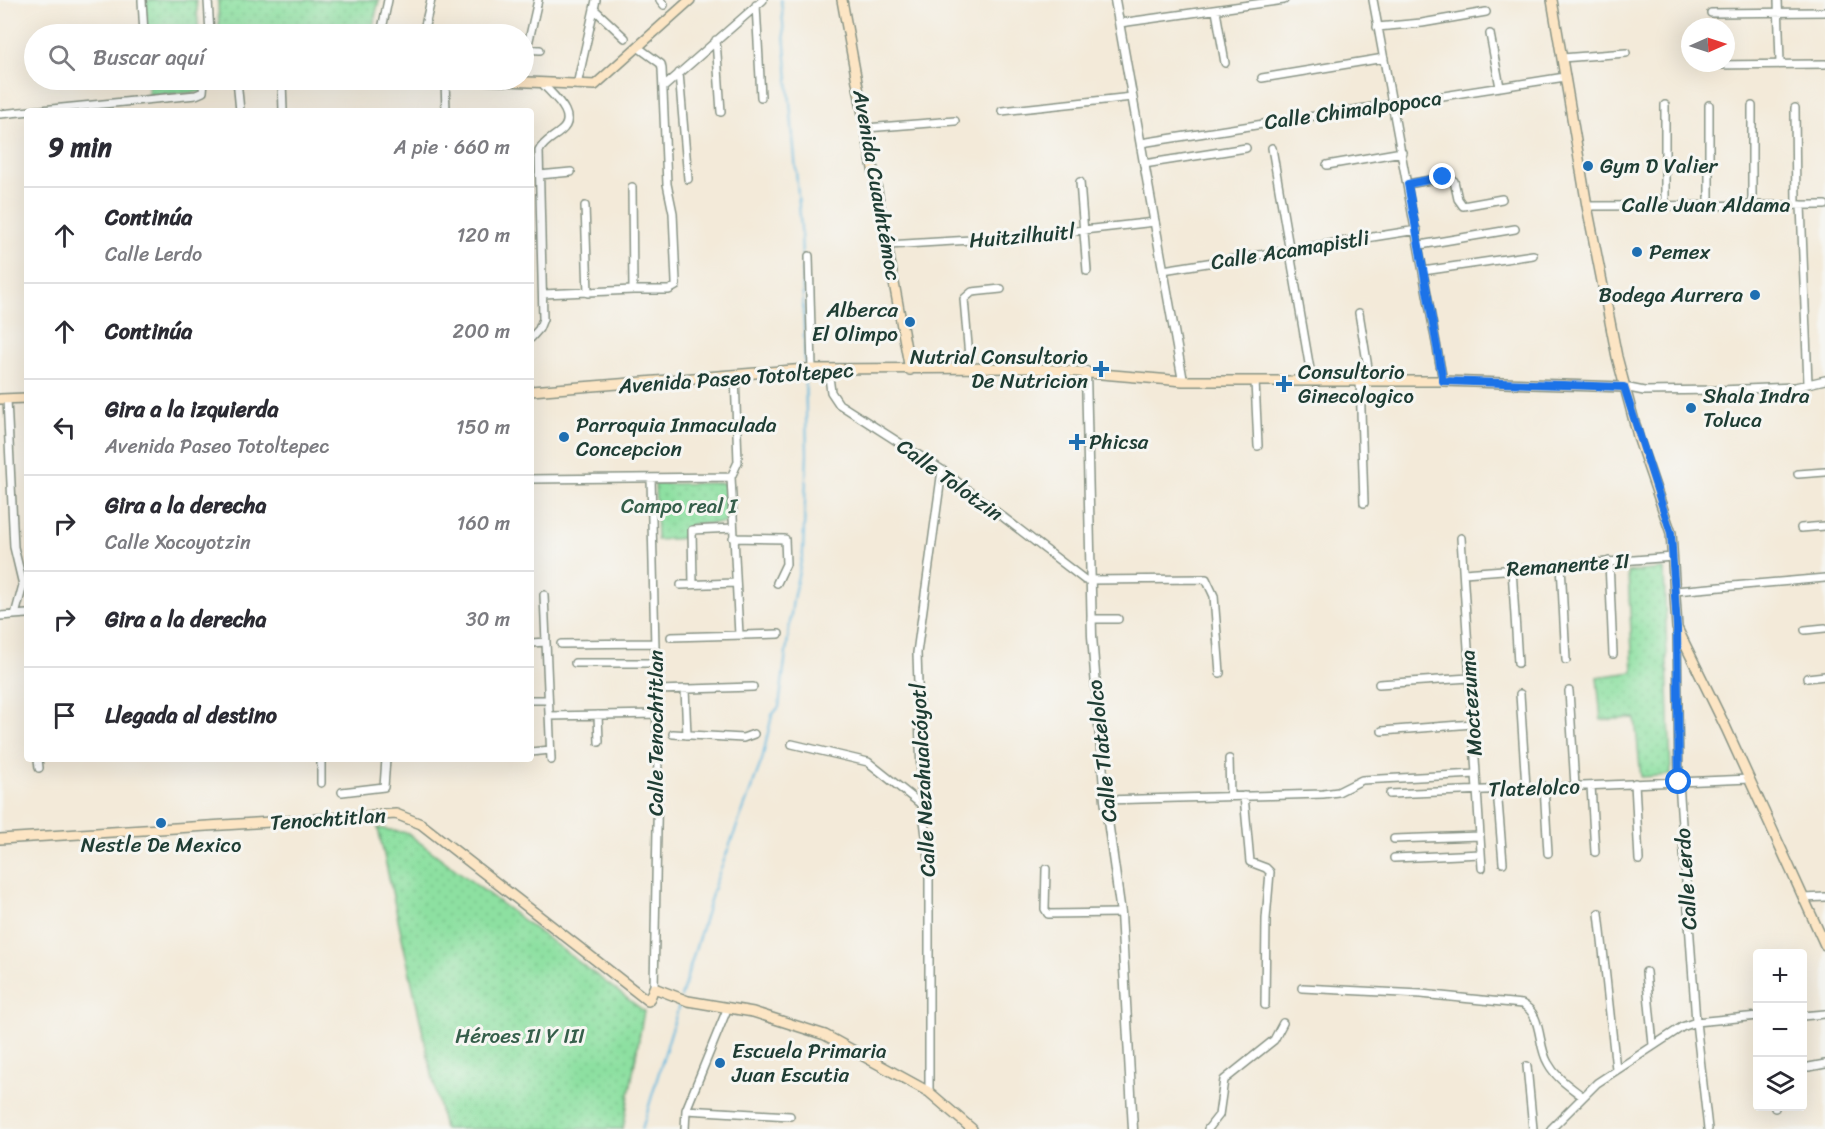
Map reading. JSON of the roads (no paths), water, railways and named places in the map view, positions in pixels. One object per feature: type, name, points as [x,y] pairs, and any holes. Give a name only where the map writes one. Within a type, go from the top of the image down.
[{"type":"main road","points":[[534,82],[577,85],[600,83],[690,0]]},
{"type":"main road","name":"Avenida Cuauhtémoc","points":[[842,0],[910,370]]},
{"type":"main road","points":[[1552,0],[1587,206],[1624,387],[1666,516],[1673,557],[1677,628],[1750,779],[1825,945]]},
{"type":"main road","name":"Avenida Paseo Totoltepec","points":[[534,390],[807,369],[1031,368],[1183,381],[1370,380],[1624,387]]},
{"type":"main road","points":[[4,399],[24,398]]},
{"type":"main road","name":"Tenochtitlan","points":[[0,839],[396,814],[421,824],[651,995],[677,997],[753,1012],[825,1035],[928,1092],[972,1129]]},
{"type":"street","points":[[142,0],[143,24]]},
{"type":"street","points":[[208,0],[209,24]]},
{"type":"street","points":[[383,24],[388,0]]},
{"type":"street","points":[[425,24],[431,0]]},
{"type":"street","points":[[532,24],[538,0]]},
{"type":"street","points":[[577,85],[596,0]]},
{"type":"street","points":[[665,87],[762,0]]},
{"type":"street","points":[[1115,0],[1183,381]]},
{"type":"street","points":[[1120,24],[1216,11],[1244,3],[1280,0]]},
{"type":"street","points":[[1373,0],[1420,245],[1443,381]]},
{"type":"street","points":[[1778,0],[1780,63]]},
{"type":"street","points":[[756,6],[761,97]]},
{"type":"street","points":[[594,9],[625,38]]},
{"type":"street","points":[[1216,11],[1225,63]]},
{"type":"street","points":[[1377,27],[1422,23],[1486,12]]},
{"type":"street","points":[[1712,13],[1825,12]]},
{"type":"street","points":[[1490,34],[1500,87]]},
{"type":"street","points":[[716,40],[721,112]]},
{"type":"street","points":[[543,294],[633,289],[669,290],[676,286],[673,213],[668,184],[665,87],[660,64],[639,48]]},
{"type":"street","points":[[534,50],[540,50]]},
{"type":"street","points":[[1562,58],[1626,52]]},
{"type":"street","points":[[1262,78],[1384,58]]},
{"type":"street","points":[[1735,64],[1825,64]]},
{"type":"street","points":[[680,73],[688,179]]},
{"type":"street","name":"Calle Chimalpopoca","points":[[1141,143],[1565,77]]},
{"type":"street","points":[[534,334],[542,325],[543,294],[538,157],[542,145],[562,131],[567,123],[560,100],[542,82]]},
{"type":"street","points":[[91,108],[200,94],[203,90]]},
{"type":"street","points":[[238,90],[240,108]]},
{"type":"street","points":[[283,90],[284,108]]},
{"type":"street","points":[[445,90],[446,108]]},
{"type":"street","points":[[1002,111],[1132,97]]},
{"type":"street","points":[[1665,105],[1665,204]]},
{"type":"street","points":[[1709,105],[1709,204]]},
{"type":"street","points":[[1752,106],[1752,205]]},
{"type":"street","points":[[1795,108],[1808,384]]},
{"type":"street","points":[[0,114],[24,112]]},
{"type":"street","points":[[866,128],[956,121]]},
{"type":"street","points":[[1144,164],[1246,148]]},
{"type":"street","points":[[1272,148],[1312,381]]},
{"type":"street","points":[[1328,165],[1402,152]]},
{"type":"street","points":[[539,175],[571,172]]},
{"type":"street","points":[[1408,184],[1447,177],[1454,181],[1458,199],[1463,206],[1502,199]]},
{"type":"street","points":[[1080,182],[1087,271]]},
{"type":"street","points":[[632,188],[633,289]]},
{"type":"street","name":"Calle Juan Aldama","points":[[1587,206],[1825,205]]},
{"type":"street","points":[[585,206],[588,292]]},
{"type":"street","name":"Huitzilhuitl","points":[[888,245],[1084,230],[1155,222]]},
{"type":"street","points":[[1420,245],[1515,229]]},
{"type":"street","name":"Calle Acamapistli","points":[[1163,270],[1417,230]]},
{"type":"street","points":[[1423,271],[1533,255]]},
{"type":"street","points":[[807,369],[808,256]]},
{"type":"street","points":[[970,369],[964,299],[972,292],[1001,289]]},
{"type":"street","points":[[1359,314],[1370,380]]},
{"type":"street","name":"Calle Tolotzin","points":[[828,369],[831,392],[839,404],[942,470],[1037,545],[1089,581]]},
{"type":"street","name":"Calle Tlatelolco","points":[[1086,371],[1091,619],[1105,800],[1121,913],[1132,1129]]},
{"type":"street","points":[[735,375],[738,462],[731,477],[739,635]]},
{"type":"street","points":[[1360,380],[1364,504]]},
{"type":"street","points":[[1624,387],[1644,391],[1795,387],[1825,380]]},
{"type":"street","points":[[1255,381],[1258,446]]},
{"type":"street","points":[[4,399],[15,547],[23,585],[15,615]]},
{"type":"street","name":"Calle Nezahualcóyotl","points":[[928,1092],[929,859],[922,805],[917,653],[942,470]]},
{"type":"street","points":[[1798,474],[1825,472]]},
{"type":"street","points":[[534,479],[731,477]]},
{"type":"street","name":"Calle Tenochtitlan","points":[[651,478],[657,690],[651,995]]},
{"type":"street","points":[[1801,528],[1825,526]]},
{"type":"street","points":[[693,584],[692,530],[733,528]]},
{"type":"street","points":[[733,538],[785,539],[786,564],[777,583]]},
{"type":"street","name":"Moctezuma","points":[[1461,538],[1482,868]]},
{"type":"street","name":"Remanente II","points":[[1464,573],[1673,557]]},
{"type":"street","points":[[1609,561],[1613,654]]},
{"type":"street","points":[[1561,565],[1566,660]]},
{"type":"street","points":[[1512,569],[1518,663]]},
{"type":"street","points":[[1675,591],[1825,578]]},
{"type":"street","points":[[1089,581],[1206,579],[1214,596],[1220,673]]},
{"type":"street","points":[[681,585],[735,583]]},
{"type":"street","points":[[544,595],[551,760]]},
{"type":"street","points":[[0,616],[24,614]]},
{"type":"street","points":[[1091,619],[1118,619]]},
{"type":"street","name":"Calle Lerdo","points":[[1677,628],[1679,782],[1696,1022],[1708,1129]]},
{"type":"street","points":[[1805,630],[1825,628]]},
{"type":"street","points":[[670,637],[779,634]]},
{"type":"street","points":[[534,643],[546,642]]},
{"type":"street","points":[[561,644],[655,643]]},
{"type":"street","points":[[574,663],[656,663]]},
{"type":"street","points":[[1807,678],[1825,676]]},
{"type":"street","points":[[1379,684],[1469,678]]},
{"type":"street","points":[[657,690],[753,687]]},
{"type":"street","points":[[685,689],[687,735]]},
{"type":"street","points":[[1569,691],[1575,786]]},
{"type":"street","points":[[1520,694],[1526,787]]},
{"type":"street","points":[[534,700],[548,700]]},
{"type":"street","points":[[549,716],[657,714]]},
{"type":"street","points":[[598,715],[599,742]]},
{"type":"street","points":[[1382,730],[1473,724]]},
{"type":"street","points":[[673,734],[743,738],[754,734]]},
{"type":"street","points":[[792,744],[868,762],[922,805]]},
{"type":"street","points":[[534,752],[550,750]]},
{"type":"street","points":[[1228,759],[1230,796]]},
{"type":"street","points":[[38,762],[39,768]]},
{"type":"street","points":[[321,762],[321,783]]},
{"type":"street","points":[[342,792],[379,790],[387,783],[386,762]]},
{"type":"street","points":[[1105,800],[1323,794],[1338,792],[1362,780],[1476,774]]},
{"type":"street","name":"Tlatelolco","points":[[1390,794],[1750,779]]},
{"type":"street","points":[[1635,783],[1639,860]]},
{"type":"street","points":[[1544,786],[1548,853]]},
{"type":"street","points":[[1591,786],[1595,852]]},
{"type":"street","points":[[1497,789],[1503,863]]},
{"type":"street","points":[[1244,796],[1250,862],[1270,872],[1266,919],[1265,1005]]},
{"type":"street","points":[[1394,839],[1480,836]]},
{"type":"street","points":[[1394,858],[1481,854]]},
{"type":"street","points":[[1046,868],[1045,909],[1048,914],[1121,913]]},
{"type":"street","points":[[1804,898],[1825,897]]},
{"type":"street","points":[[1599,913],[1616,1070]]},
{"type":"street","points":[[1646,972],[1653,1046]]},
{"type":"street","points":[[1302,988],[1420,994],[1521,1004],[1534,1013],[1546,1060],[1553,1071],[1582,1096]]},
{"type":"street","points":[[685,1129],[686,1110],[728,1007]]},
{"type":"street","points":[[1807,1016],[1825,1014]]},
{"type":"street","points":[[1551,1129],[1582,1096],[1616,1070],[1696,1022],[1753,1016]]},
{"type":"street","points":[[1208,1129],[1219,1115],[1224,1080],[1270,1044],[1283,1023]]},
{"type":"street","points":[[1809,1067],[1825,1064]]},
{"type":"street","points":[[1527,1066],[1533,1129]]},
{"type":"street","points":[[686,1110],[790,1116]]},
{"type":"waterway","points":[[781,0],[801,228],[805,365]]},
{"type":"waterway","points":[[681,997],[715,884],[762,760],[772,715],[779,707],[793,599],[803,552],[807,454],[805,371]]},
{"type":"waterway","points":[[642,1129],[680,1002]]},
{"type":"place","name":"Gym D Valier","points":[[1588,166]]},
{"type":"place","name":"Pemex","points":[[1637,252]]},
{"type":"place","name":"Bodega Aurrera","points":[[1755,295]]},
{"type":"place","name":"Alberca El Olimpo","points":[[910,322]]},
{"type":"place","name":"Nutrial Consultorio De Nutricion","points":[[1101,369]]},
{"type":"place","name":"Consultorio Ginecologico","points":[[1284,384]]},
{"type":"place","name":"Shala Indra Toluca","points":[[1691,408]]},
{"type":"place","name":"Parroquia Inmaculada Concepcion","points":[[564,437]]},
{"type":"place","name":"Phicsa","points":[[1077,442]]},
{"type":"place","name":"Nestle De Mexico","points":[[161,823]]},
{"type":"place","name":"Escuela Primaria Juan Escutia","points":[[720,1063]]},
{"type":"park label","name":"Campo real I","points":[[679,506]]},
{"type":"park label","name":"Héroes II Y III","points":[[520,1036]]}]
